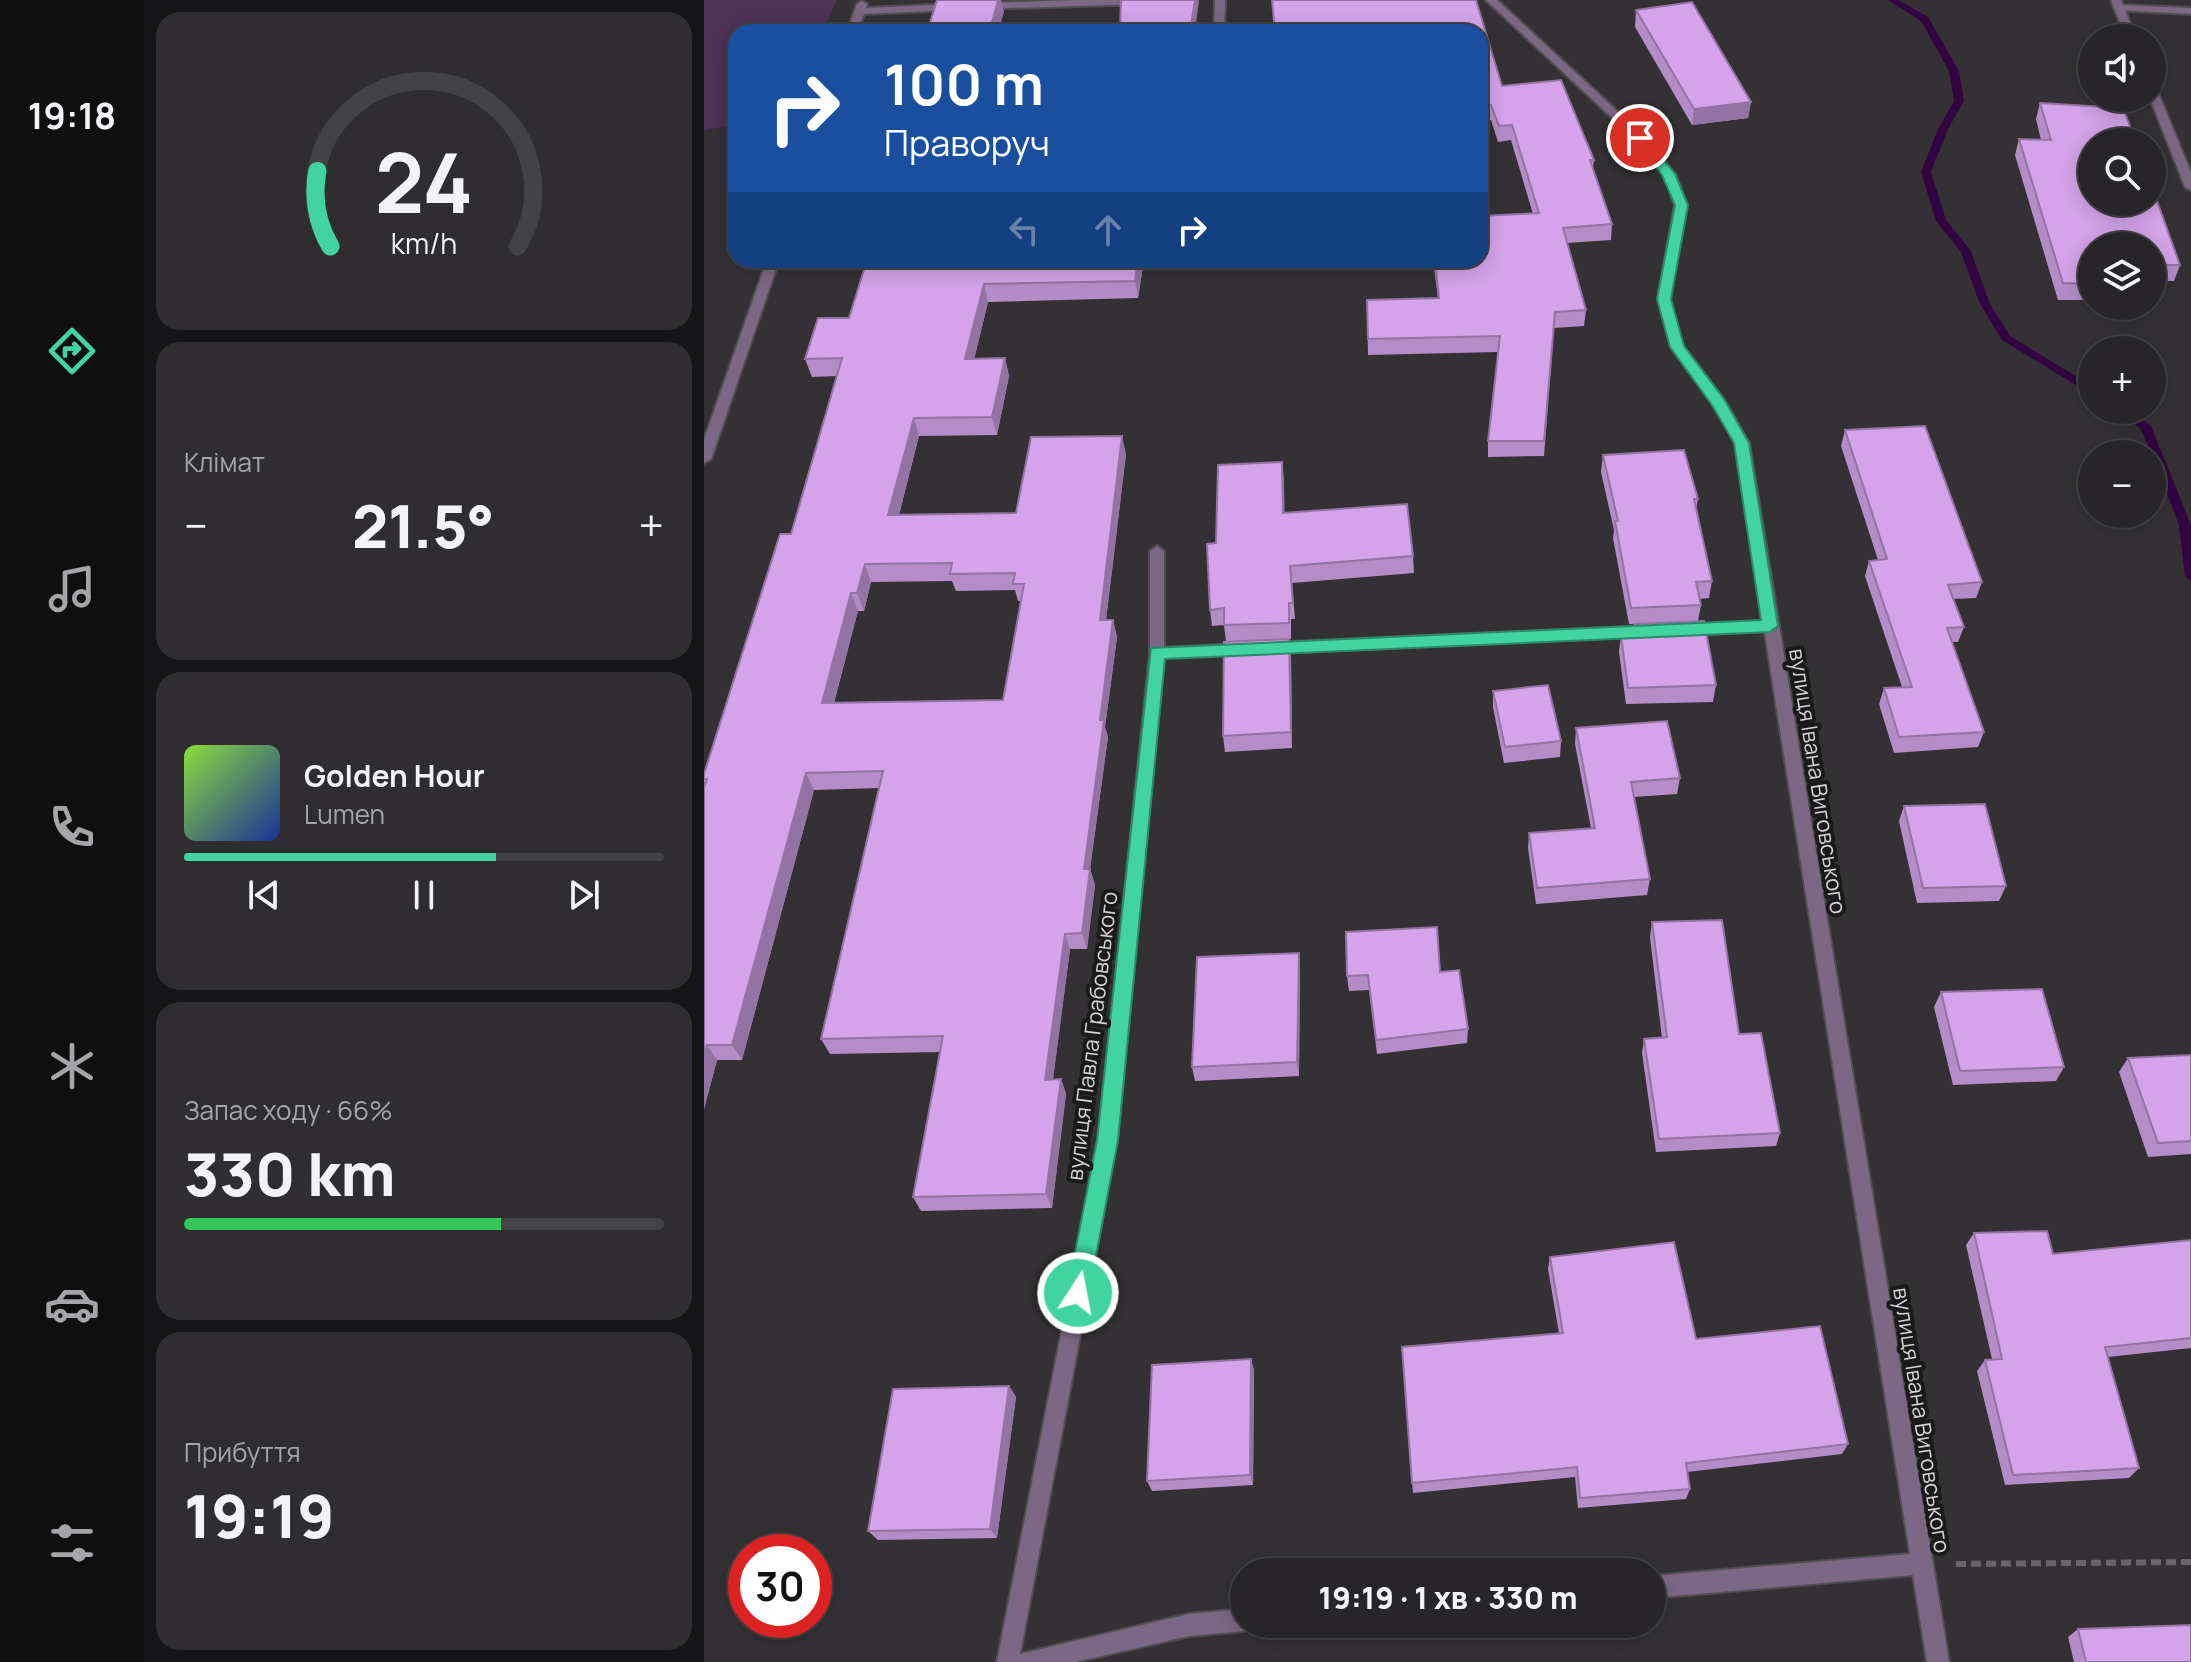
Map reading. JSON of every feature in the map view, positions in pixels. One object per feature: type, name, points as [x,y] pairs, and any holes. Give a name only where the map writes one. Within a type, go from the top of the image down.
[{"type":"street","points":[[855,24],[862,5],[1173,0]]},
{"type":"street","points":[[1219,24],[1220,0]]},
{"type":"street","name":"вулиця Івана Виговського","points":[[1491,0],[1640,138],[1669,174],[1681,205],[1664,299],[1677,347],[1719,403],[1742,443],[1938,1662]]},
{"type":"street","points":[[2125,24],[2117,4],[2191,11]]},
{"type":"street","points":[[2161,112],[2191,187]]},
{"type":"street","points":[[704,459],[770,268]]},
{"type":"street","name":"вулиця Павла Грабовського","points":[[1008,1662],[1108,1140],[1157,653],[1157,551]]},
{"type":"street","points":[[1157,653],[1770,626]]},
{"type":"street","points":[[1666,1586],[1923,1564]]},
{"type":"street","points":[[1028,1662],[1189,1625],[1230,1621]]},
{"type":"path","points":[[1923,1564],[2191,1562]]},
{"type":"shaded area","points":[[704,0],[837,0],[826,24],[728,24],[728,126],[704,130]]},
{"type":"building","points":[[937,0],[998,0],[992,24],[930,24]]},
{"type":"building","points":[[1121,0],[1195,0],[1191,24],[1120,24]]},
{"type":"building","points":[[1272,0],[1476,0],[1483,24],[1274,24]]},
{"type":"building","points":[[1692,2],[1751,102],[1694,109],[1636,10]]},
{"type":"building","points":[[1488,40],[1502,86],[1561,80],[1594,160],[1590,160],[1612,224],[1563,228],[1586,310],[1555,312],[1544,441],[1488,441],[1500,336],[1368,339],[1367,300],[1439,298],[1436,268],[1488,268],[1488,216],[1539,213],[1512,125],[1499,126],[1491,105],[1488,105]]},
{"type":"building","points":[[2040,103],[2078,105],[2078,112],[2125,112],[2131,128],[2078,128],[2078,216],[2162,216],[2180,265],[2166,265],[2166,232],[2078,232],[2078,284],[2063,283],[2019,139],[2051,140]]},
{"type":"building","points":[[865,268],[1137,268],[1135,281],[984,284],[965,359],[1005,358],[992,417],[914,418],[888,515],[1016,513],[1031,437],[1122,436],[1100,620],[1113,620],[1100,720],[1104,720],[1084,869],[1090,869],[1082,933],[1065,934],[1045,1080],[1061,1079],[1046,1194],[913,1197],[943,1036],[821,1039],[883,771],[806,773],[732,1045],[707,1045],[704,1055],[704,788],[707,779],[704,779],[704,774],[780,534],[791,534],[842,358],[805,359],[818,318],[849,318]],"holes":[[[952,563],[950,574],[1015,573],[1013,584],[1024,584],[1003,700],[822,703],[851,593],[857,593],[865,564]]]},
{"type":"building","points":[[1925,426],[1982,582],[1948,585],[1964,627],[1947,628],[1984,732],[1899,737],[1884,688],[1912,687],[1869,561],[1887,559],[1845,430]]},
{"type":"building","points":[[1684,450],[1698,499],[1694,499],[1712,581],[1696,582],[1701,605],[1631,608],[1615,521],[1618,521],[1603,455]]},
{"type":"building","points":[[1282,462],[1283,513],[1407,504],[1413,556],[1290,566],[1293,603],[1289,603],[1289,623],[1224,625],[1224,608],[1210,610],[1207,544],[1216,543],[1218,465]]},
{"type":"building","points":[[1704,621],[1716,685],[1628,688],[1621,636],[1636,635],[1634,624]]},
{"type":"building","points":[[1289,639],[1291,732],[1223,736],[1224,642]]},
{"type":"building","points":[[1548,685],[1561,741],[1505,747],[1493,691]]},
{"type":"building","points":[[1667,721],[1680,778],[1631,782],[1650,879],[1537,888],[1529,833],[1595,828],[1576,728]]},
{"type":"building","points":[[1985,804],[2006,886],[1923,888],[1904,806]]},
{"type":"building","points":[[1722,920],[1739,1034],[1761,1033],[1780,1133],[1659,1139],[1644,1039],[1667,1037],[1652,922]]},
{"type":"building","points":[[1437,927],[1440,972],[1459,970],[1468,1029],[1376,1040],[1368,975],[1347,976],[1346,932]]},
{"type":"building","points":[[1299,953],[1297,1062],[1192,1067],[1197,957]]},
{"type":"building","points":[[2042,989],[2064,1067],[1960,1071],[1941,992]]},
{"type":"building","points":[[2191,1055],[2191,1141],[2158,1143],[2128,1058]]},
{"type":"building","points":[[2047,1231],[2053,1254],[2191,1240],[2191,1338],[2105,1347],[2139,1468],[2013,1475],[1985,1360],[2002,1359],[1974,1233]]},
{"type":"building","points":[[1674,1242],[1696,1339],[1820,1326],[1848,1444],[1686,1463],[1690,1489],[1580,1498],[1577,1467],[1412,1483],[1402,1347],[1563,1333],[1550,1257]]},
{"type":"building","points":[[1251,1359],[1250,1475],[1147,1481],[1152,1365]]},
{"type":"building","points":[[1009,1386],[990,1529],[868,1531],[893,1389]]},
{"type":"building","points":[[2191,1625],[2191,1662],[2086,1662],[2078,1629]]},
{"type":"waterway","points":[[1892,0],[1925,19],[1954,71],[1959,101],[1943,129],[1926,172],[1941,221],[1966,251],[1984,302],[2006,338],[2078,382]]},
{"type":"waterway","points":[[2142,424],[2185,525],[2191,577]]},
{"type":"route","points":[[1078,1293],[1108,1140],[1157,653],[1770,626],[1742,443],[1719,403],[1677,347],[1664,299],[1681,205],[1669,174],[1640,138]]}]
